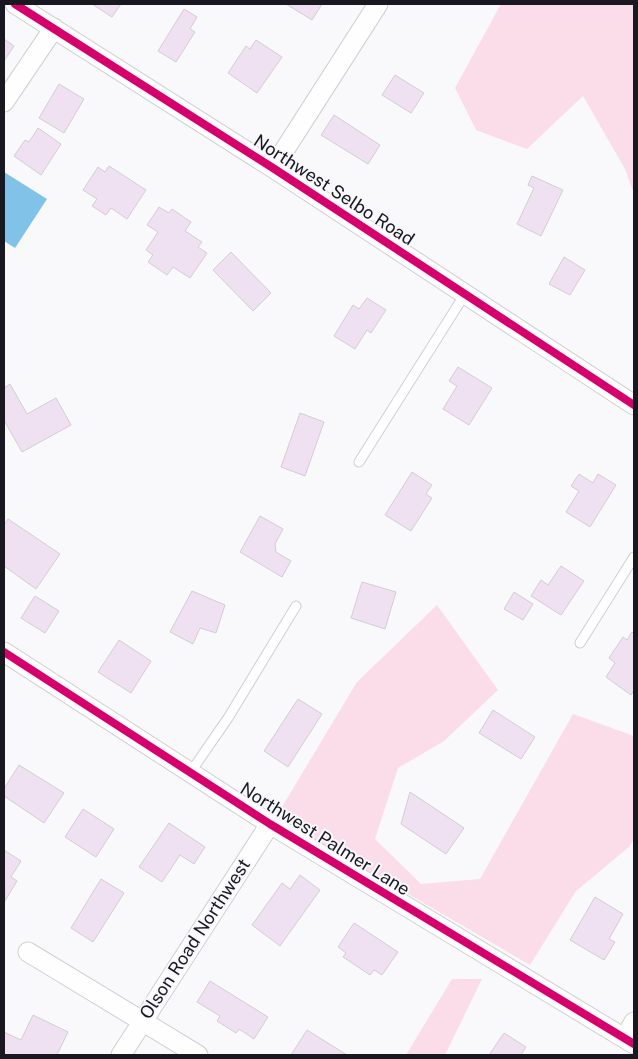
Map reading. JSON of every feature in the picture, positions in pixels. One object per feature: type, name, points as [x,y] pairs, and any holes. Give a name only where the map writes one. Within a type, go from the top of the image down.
[{"type":"street","name":"Northwest Selbo Road","points":[[15,4],[273,168],[634,405]]},
{"type":"street","points":[[273,168],[378,4]]},
{"type":"street","points":[[4,102],[54,28]]},
{"type":"street","name":"Northwest Palmer Lane","points":[[4,652],[270,824],[631,1035]]},
{"type":"street","name":"Olson Road Northwest","points":[[121,1055],[270,824]]},
{"type":"street","points":[[28,952],[198,1055]]},
{"type":"lane","points":[[359,462],[465,294]]},
{"type":"lane","points":[[580,644],[634,557]]},
{"type":"lane","points":[[190,773],[228,718],[296,606]]},
{"type":"shaded area","points":[[501,4],[634,4],[634,194],[625,169],[583,96],[527,149],[476,130],[455,88]]},
{"type":"shaded area","points":[[437,605],[498,690],[444,741],[398,768],[375,839],[421,884],[480,879],[573,714],[634,736],[634,839],[629,847],[576,891],[530,965],[276,817],[357,682]]},
{"type":"shaded area","points":[[452,979],[482,979],[445,1055],[406,1055]]},
{"type":"water","points":[[4,172],[47,199],[15,248],[4,241]]},
{"type":"building","points":[[92,4],[121,4],[112,17]]},
{"type":"building","points":[[286,4],[322,4],[312,20]]},
{"type":"building","points":[[184,9],[197,17],[190,29],[195,32],[176,62],[158,51]]},
{"type":"building","points":[[4,39],[14,46],[4,61]]},
{"type":"building","points":[[256,40],[282,57],[257,93],[228,73],[246,46],[250,49]]},
{"type":"building","points":[[395,75],[424,93],[411,113],[382,95]]},
{"type":"building","points":[[59,84],[84,99],[64,133],[39,118]]},
{"type":"building","points":[[334,115],[380,145],[368,164],[321,135]]},
{"type":"building","points":[[38,128],[61,144],[41,175],[14,156],[25,140],[29,142]]},
{"type":"building","points":[[109,166],[146,190],[127,219],[111,208],[106,215],[92,206],[97,199],[83,190],[98,167],[105,172]]},
{"type":"building","points":[[532,176],[563,190],[541,236],[517,224],[534,188],[528,185]]},
{"type":"building","points":[[159,207],[169,213],[172,209],[191,222],[185,231],[202,242],[198,247],[207,253],[190,278],[173,267],[167,275],[148,262],[153,255],[146,250],[158,232],[147,225]]},
{"type":"building","points":[[231,252],[271,293],[253,311],[213,270]]},
{"type":"building","points":[[564,257],[585,270],[570,295],[549,284]]},
{"type":"building","points":[[367,298],[386,310],[371,333],[367,330],[355,349],[334,336],[353,305],[359,309]]},
{"type":"building","points":[[458,367],[492,388],[469,425],[443,409],[457,386],[449,381]]},
{"type":"building","points":[[10,384],[27,414],[56,398],[71,425],[22,452],[4,420],[4,388]]},
{"type":"building","points":[[300,413],[324,422],[305,476],[281,467]]},
{"type":"building","points":[[412,472],[432,485],[426,494],[432,498],[411,531],[385,515]]},
{"type":"building","points":[[579,474],[593,483],[598,474],[616,485],[590,527],[566,512],[579,491],[571,486]]},
{"type":"building","points":[[260,516],[283,529],[275,544],[276,552],[291,561],[282,577],[240,552]]},
{"type":"building","points":[[8,519],[60,554],[36,589],[4,566],[4,525]]},
{"type":"building","points":[[561,566],[584,581],[561,615],[531,596],[541,580],[548,585]]},
{"type":"building","points":[[362,582],[396,592],[385,629],[351,618]]},
{"type":"building","points":[[192,591],[225,605],[216,633],[200,628],[193,644],[170,632]]},
{"type":"building","points":[[514,592],[533,604],[523,620],[504,609]]},
{"type":"building","points":[[35,596],[59,611],[45,633],[21,618]]},
{"type":"building","points":[[632,632],[634,634],[634,690],[631,695],[606,677],[615,663],[609,658],[623,637],[627,640]]},
{"type":"building","points":[[119,640],[151,661],[131,693],[98,672]]},
{"type":"building","points":[[298,699],[322,714],[288,767],[264,751]]},
{"type":"building","points":[[493,710],[535,737],[521,759],[479,733]]},
{"type":"building","points":[[19,765],[64,793],[44,823],[4,796],[4,789]]},
{"type":"building","points":[[410,792],[464,828],[446,854],[401,824]]},
{"type":"building","points":[[83,809],[114,829],[96,857],[65,837]]},
{"type":"building","points":[[169,823],[205,847],[194,864],[180,855],[162,882],[139,867]]},
{"type":"building","points":[[4,850],[21,861],[11,877],[17,881],[5,901]]},
{"type":"building","points":[[300,875],[320,890],[280,946],[252,925],[282,883],[290,889]]},
{"type":"building","points":[[101,879],[124,893],[93,942],[71,928]]},
{"type":"building","points":[[595,897],[623,914],[609,939],[615,942],[604,960],[570,940]]},
{"type":"building","points":[[354,923],[398,952],[382,975],[374,970],[370,975],[343,957],[346,953],[338,947]]},
{"type":"building","points":[[210,981],[268,1017],[254,1039],[239,1029],[236,1033],[217,1021],[220,1016],[197,1002]]},
{"type":"building","points":[[33,1015],[68,1032],[57,1055],[4,1055],[4,1032],[21,1040]]},
{"type":"building","points":[[307,1030],[347,1055],[291,1055]]},
{"type":"building","points":[[504,1033],[526,1047],[521,1055],[489,1055]]},
{"type":"cycle path","points":[[15,4],[273,168],[634,405]]},
{"type":"cycle path","points":[[4,652],[270,824],[634,1044]]}]
